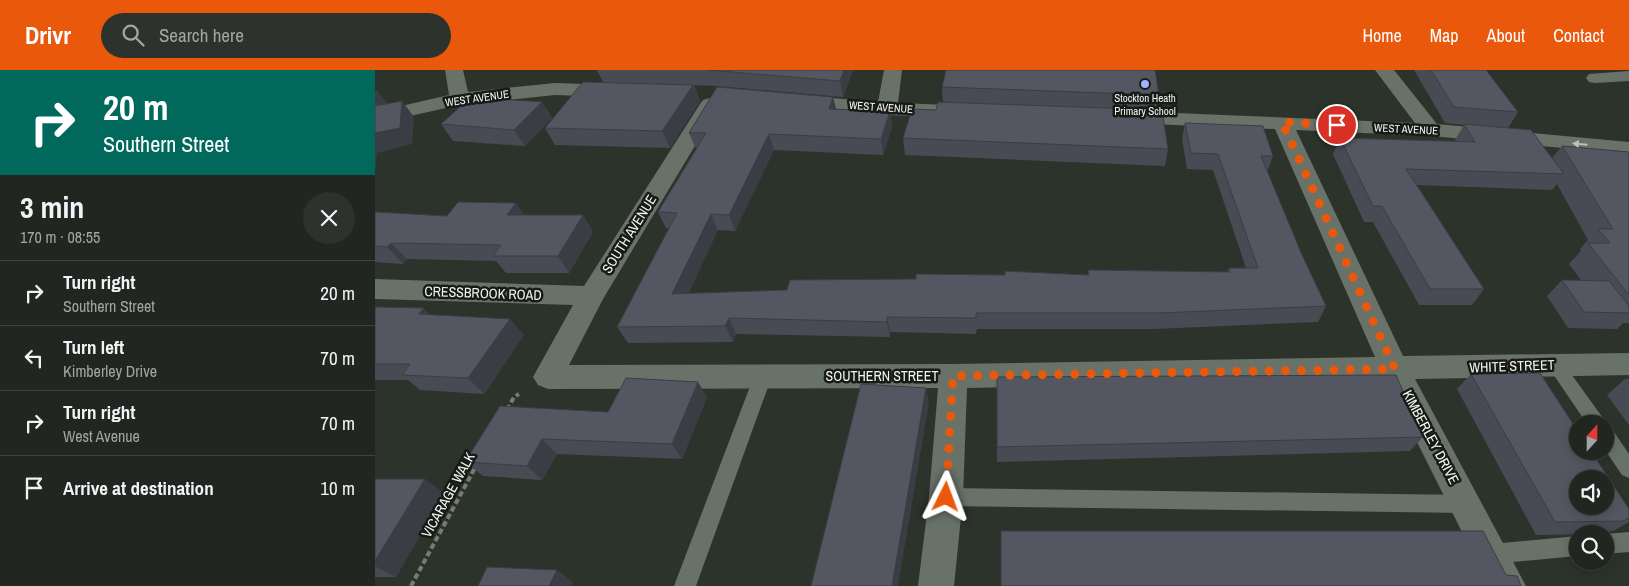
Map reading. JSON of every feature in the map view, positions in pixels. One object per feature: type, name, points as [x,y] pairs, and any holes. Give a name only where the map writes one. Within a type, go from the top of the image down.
[{"type":"street","points":[[454,70],[459,99]]},
{"type":"street","points":[[887,109],[893,70]]},
{"type":"street","points":[[1384,70],[1431,130]]},
{"type":"street","points":[[1595,78],[1629,76]]},
{"type":"street","name":"WEST AVENUE","points":[[375,118],[459,99],[555,89],[630,91]]},
{"type":"street","name":"SOUTH AVENUE","points":[[548,377],[591,296],[712,94]]},
{"type":"street","name":"WEST AVENUE","points":[[783,100],[887,109],[966,111]]},
{"type":"street","name":"WEST AVENUE","points":[[1104,116],[1282,122],[1431,130],[1629,148]]},
{"type":"street","name":"KIMBERLEY DRIVE","points":[[1282,122],[1395,369],[1508,586]]},
{"type":"street","name":"CRESSBROOK ROAD","points":[[375,289],[591,296]]},
{"type":"street","name":"WHITE STREET","points":[[1395,369],[1629,364]]},
{"type":"street","name":"SOUTHERN STREET","points":[[548,377],[953,376],[1395,369]]},
{"type":"street","points":[[936,586],[946,497],[953,376]]},
{"type":"lane","points":[[1555,365],[1591,415]]},
{"type":"lane","points":[[685,586],[763,376]]},
{"type":"lane","points":[[1614,448],[1629,469]]},
{"type":"lane","points":[[946,497],[1466,504]]},
{"type":"lane","points":[[1614,543],[1629,542]]},
{"type":"lane","points":[[1491,554],[1569,547]]},
{"type":"path","points":[[505,414],[515,397],[548,377]]},
{"type":"path","name":"VICARAGE WALK","points":[[411,586],[482,457]]},
{"type":"building","points":[[708,70],[844,70],[840,81]]},
{"type":"building","points":[[946,70],[1155,70],[1159,95],[942,87]]},
{"type":"building","points":[[1431,70],[1486,70],[1518,112],[1454,107]]},
{"type":"building","points":[[583,82],[693,85],[662,131],[545,128]]},
{"type":"building","points":[[717,87],[833,97],[829,109],[890,111],[881,139],[769,134],[729,215],[711,214],[672,294],[787,290],[790,280],[916,279],[916,274],[1005,275],[1005,271],[1089,275],[1088,270],[1230,272],[1229,268],[1258,268],[1218,154],[1191,153],[1185,123],[1263,126],[1273,156],[1261,156],[1302,255],[1326,306],[1158,313],[976,313],[976,318],[887,317],[887,322],[729,318],[725,326],[617,327],[677,213],[658,212],[706,133],[689,133]]},
{"type":"building","points":[[471,97],[542,102],[514,130],[441,124]]},
{"type":"building","points":[[402,101],[400,128],[375,133],[375,106]]},
{"type":"building","points":[[938,102],[1162,110],[1168,149],[903,138],[912,109],[936,110]]},
{"type":"building","points":[[1464,124],[1531,130],[1564,174],[1406,169],[1484,289],[1430,289],[1382,206],[1373,206],[1340,138],[1475,142]]},
{"type":"building","points":[[1562,146],[1629,152],[1629,295],[1588,243],[1610,243],[1598,229],[1613,229]]},
{"type":"building","points":[[458,202],[516,203],[507,215],[583,215],[558,256],[493,256],[501,245],[391,243],[387,247],[375,246],[375,212],[447,216]]},
{"type":"building","points":[[1562,280],[1609,281],[1629,306],[1629,313],[1584,312]]},
{"type":"building","points":[[375,307],[423,308],[419,314],[510,319],[468,378],[402,375],[410,364],[375,364]]},
{"type":"building","points":[[1540,373],[1569,418],[1569,460],[1597,460],[1603,470],[1569,470],[1569,515],[1614,515],[1614,486],[1629,509],[1629,519],[1625,521],[1555,522],[1471,374]]},
{"type":"building","points":[[1396,375],[1423,437],[997,447],[997,377]]},
{"type":"building","points":[[626,378],[698,382],[672,444],[542,439],[527,466],[465,462],[500,406],[608,412]]},
{"type":"building","points":[[861,384],[926,388],[892,586],[811,586]]},
{"type":"building","points":[[375,479],[425,479],[375,561]]},
{"type":"building","points":[[1001,531],[1483,531],[1506,575],[1517,576],[1521,586],[1001,586]]},
{"type":"building","points":[[487,567],[557,570],[549,586],[478,586]]},
{"type":"place","name":"Stockton Heath Primary School","points":[[1145,84]]},
{"type":"route","points":[[946,497],[953,376],[1395,369],[1282,122],[1337,125]]}]
